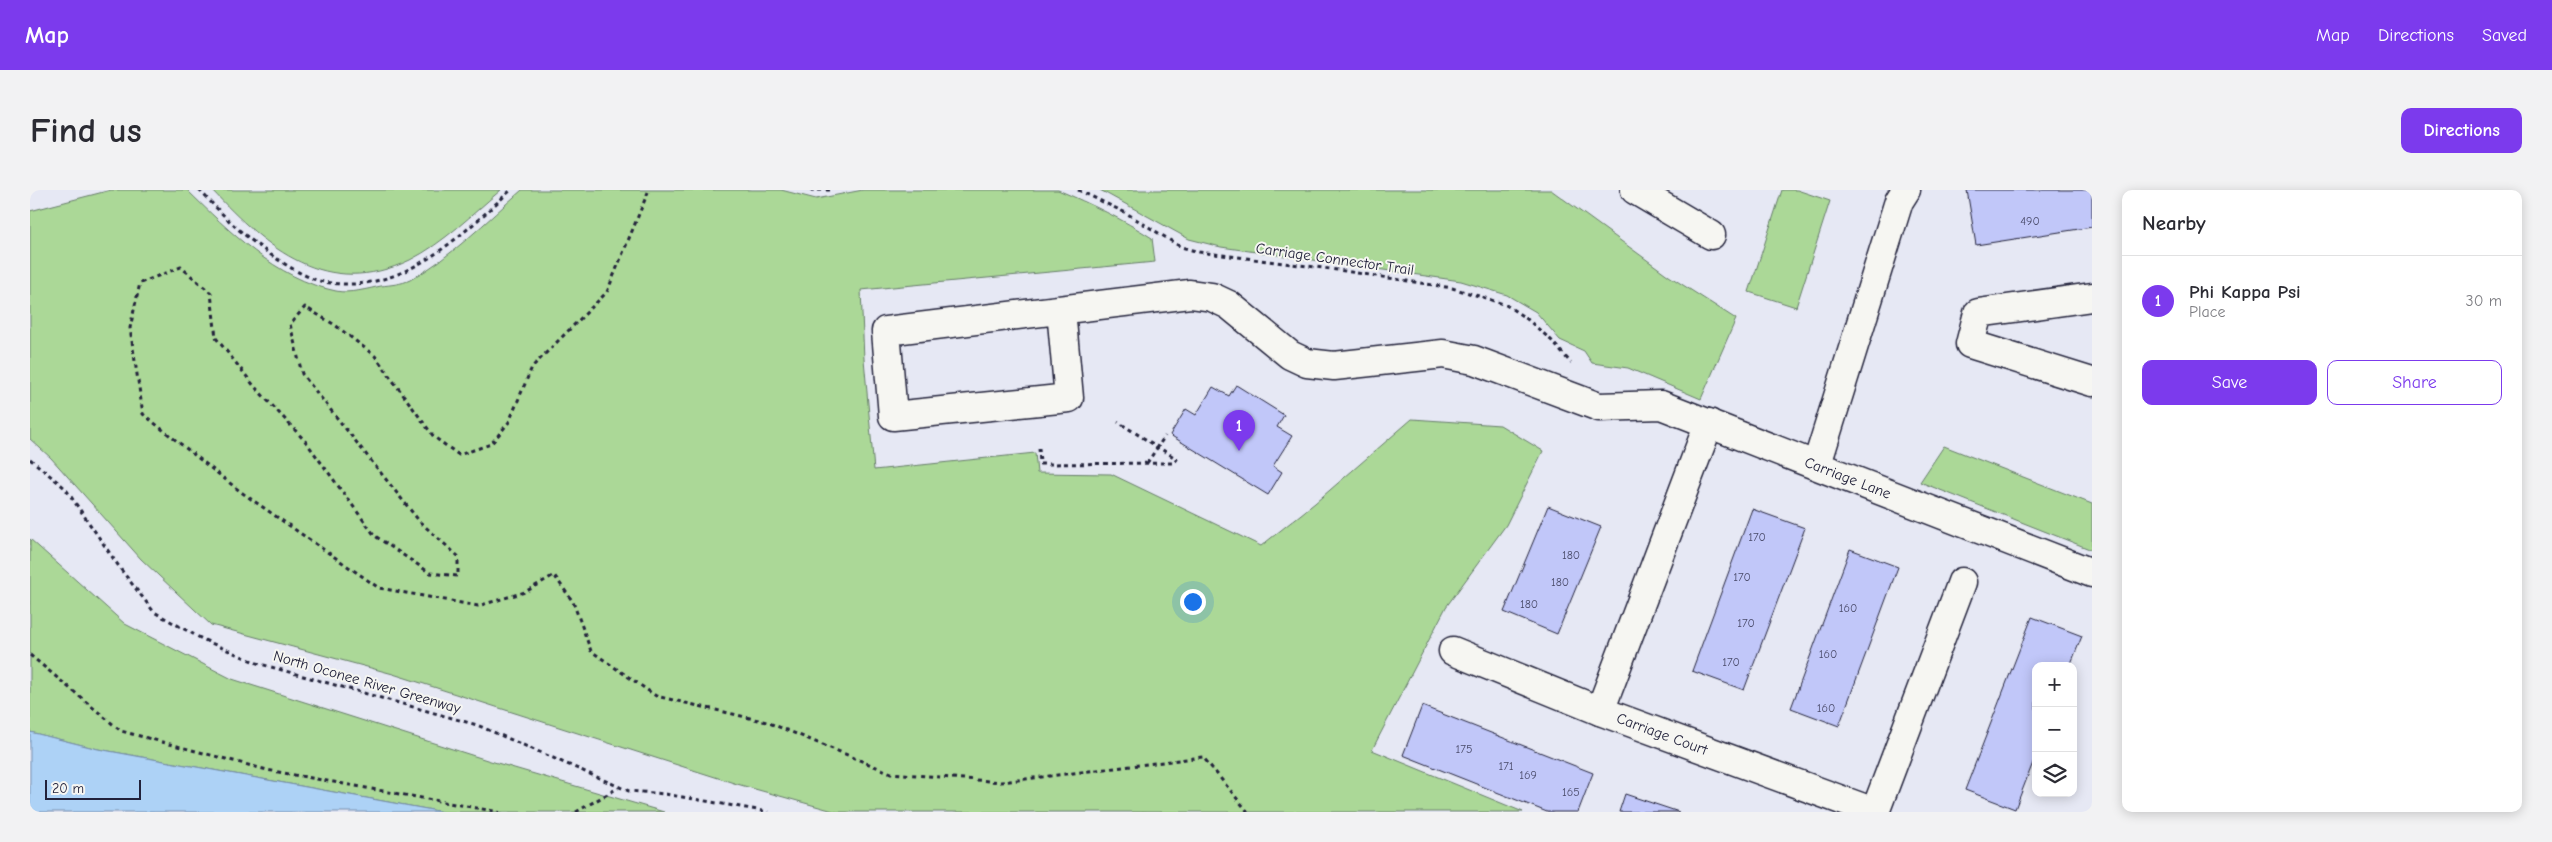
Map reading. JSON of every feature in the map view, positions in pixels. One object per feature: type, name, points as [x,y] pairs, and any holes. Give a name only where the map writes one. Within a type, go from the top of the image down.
[{"type":"street","points":[[1635,190],[1711,235]]},
{"type":"street","points":[[1817,464],[1899,201],[1906,190]]},
{"type":"street","name":"Carriage Lane","points":[[1061,310],[1190,294],[1212,297],[1230,305],[1290,355],[1307,363],[1334,366],[1443,354],[1474,360],[1599,408],[1661,405],[1817,464],[2092,573]]},
{"type":"street","points":[[2092,297],[1978,312],[1970,344],[2092,382]]},
{"type":"street","points":[[1061,310],[1069,398],[893,416],[886,331],[1061,310]]},
{"type":"street","points":[[1600,711],[1709,423]]},
{"type":"street","points":[[1875,812],[1962,582]]},
{"type":"street","name":"Carriage Court","points":[[1454,651],[1600,711],[1875,812]]},
{"type":"path","points":[[198,190],[244,234],[285,264],[322,282],[356,284],[386,279],[419,266],[472,226],[511,190]]},
{"type":"path","points":[[810,190],[831,190]]},
{"type":"path","name":"Carriage Connector Trail","points":[[1078,190],[1126,213],[1181,247],[1199,252],[1338,270],[1452,288],[1506,305],[1552,340],[1574,366]]},
{"type":"path","points":[[648,192],[606,292],[532,367],[509,422],[492,444],[460,455],[434,438],[374,356],[335,324],[304,307],[290,324],[302,374],[420,522],[458,556],[458,576],[430,574],[375,536],[306,442],[255,387],[216,338],[211,292],[181,267],[140,283],[130,328],[143,414],[241,492],[379,588],[478,606],[525,592],[554,575],[573,602],[591,651],[656,696],[767,722],[891,773],[1001,782],[1203,757],[1248,812]]},
{"type":"path","points":[[1039,448],[1040,464],[1174,463],[1177,459],[1118,422]]},
{"type":"path","points":[[1147,463],[1164,436]]},
{"type":"path","name":"North Oconee River Greenway","points":[[30,459],[65,488],[122,571],[154,612],[202,639],[257,663],[477,725],[618,788],[770,812]]},
{"type":"path","points":[[30,655],[121,731],[267,770],[499,812]]},
{"type":"path","points":[[576,812],[618,788]]},
{"type":"green space","points":[[111,190],[187,190],[237,237],[274,265],[314,285],[347,292],[410,280],[454,250],[522,190],[781,190],[816,199],[863,190],[1058,190],[1070,195],[1118,218],[1152,238],[1155,262],[861,290],[864,359],[874,470],[1035,453],[1037,473],[1111,474],[1261,546],[1315,503],[1412,419],[1500,425],[1543,451],[1506,525],[1446,607],[1372,750],[1523,812],[837,812],[737,784],[393,674],[211,625],[141,559],[51,458],[30,439],[30,211]]},
{"type":"green space","points":[[212,190],[501,190],[446,237],[410,260],[380,271],[352,274],[325,271],[300,262],[277,249],[233,212]]},
{"type":"green space","points":[[1100,190],[1551,190],[1669,276],[1736,319],[1701,399],[1628,368],[1592,363],[1584,351],[1560,340],[1536,312],[1507,295],[1461,281],[1221,247],[1189,239]]},
{"type":"green space","points":[[1782,190],[1797,190],[1830,201],[1796,307],[1749,292]]},
{"type":"green space","points":[[1944,446],[2092,504],[2092,550],[1920,482]]},
{"type":"green space","points":[[30,539],[125,624],[232,679],[487,760],[664,812],[443,812],[98,749],[30,732]]},
{"type":"water","points":[[30,732],[98,749],[443,812],[30,812]]},
{"type":"building","points":[[1967,190],[2092,190],[2092,227],[1976,245]]},
{"type":"building","points":[[1236,385],[1284,415],[1277,427],[1292,436],[1273,466],[1282,472],[1268,495],[1170,435],[1186,409],[1196,415],[1213,387],[1229,396]]},
{"type":"building","points":[[1548,506],[1601,527],[1557,634],[1504,612]]},
{"type":"building","points":[[1752,509],[1805,528],[1744,690],[1692,671]]},
{"type":"building","points":[[1850,549],[1898,567],[1839,726],[1791,708]]},
{"type":"building","points":[[2032,617],[2082,636],[2072,662],[2032,662],[2032,765],[2015,809],[1965,790]]},
{"type":"building","points":[[1422,706],[1593,773],[1578,812],[1547,812],[1403,755]]},
{"type":"building","points":[[1625,794],[1679,812],[1619,812]]},
{"type":"place","name":"Phi Kappa Psi","points":[[1239,451]]}]
